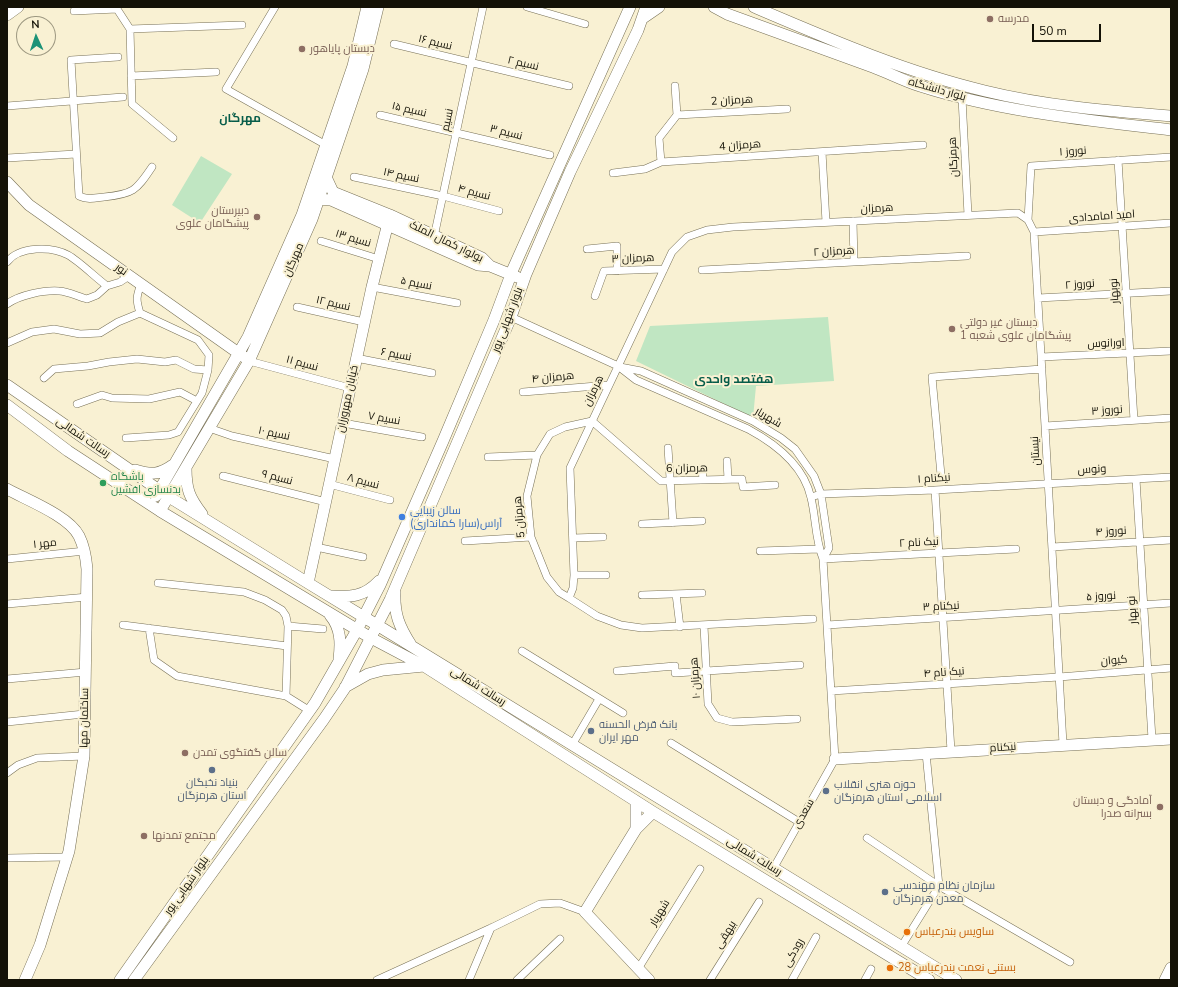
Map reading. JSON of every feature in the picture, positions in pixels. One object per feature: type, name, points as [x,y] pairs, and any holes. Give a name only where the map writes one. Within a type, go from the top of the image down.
[{"type":"main road","points":[[7,15],[18,7]]},
{"type":"main road","points":[[644,12],[660,7]]},
{"type":"main road","name":"بلوار دانشگاه","points":[[714,7],[727,14],[919,86],[962,98],[1031,112],[1171,130]]},
{"type":"main road","name":"بلوار دانشگاه","points":[[754,7],[925,75],[985,92],[1048,103],[1108,111],[1171,116]]},
{"type":"main road","name":"بلوار شهابی پور","points":[[120,980],[310,711],[357,630],[384,574],[469,381],[497,312],[510,275],[629,8]]},
{"type":"main road","name":"مهرگان","points":[[164,493],[238,353],[248,337],[302,215],[372,10]]},
{"type":"main road","name":"مهرگان","points":[[180,465],[209,428],[249,361],[312,219],[363,69],[372,10]]},
{"type":"main road","name":"بلوار شهابی پور","points":[[134,980],[345,688],[395,587],[511,317],[524,279],[570,172],[638,30],[644,12]]},
{"type":"main road","name":"بولوار کمال الملک","points":[[326,177],[334,192],[478,265],[490,266]]},
{"type":"main road","name":"نور","points":[[7,182],[29,206],[249,361]]},
{"type":"main road","name":"بولوار کمال الملک","points":[[319,199],[331,200],[434,237],[482,258],[490,266]]},
{"type":"main road","name":"خیابان مهرورزان","points":[[308,583],[356,358],[388,220]]},
{"type":"main road","points":[[490,266],[510,275],[524,279]]},
{"type":"main road","points":[[497,312],[511,317]]},
{"type":"main road","name":"رسالت شمالی","points":[[7,385],[127,468],[206,520],[956,980]]},
{"type":"main road","name":"رسالت شمالی","points":[[7,405],[68,451],[160,511],[357,630],[424,666],[653,812],[929,980]]},
{"type":"main road","points":[[127,468],[145,473],[156,474],[180,465],[192,501],[206,520]]},
{"type":"main road","name":"ساختمان مها","points":[[7,489],[64,519],[72,526],[79,536],[85,551],[87,569],[88,597],[84,756],[69,851],[40,945],[25,980]]},
{"type":"main road","points":[[150,504],[164,493]]},
{"type":"main road","points":[[160,511],[164,493]]},
{"type":"main road","points":[[329,596],[342,597],[361,595],[375,585],[384,574]]},
{"type":"main road","points":[[395,587],[394,605],[397,616],[401,628],[413,647]]},
{"type":"main road","points":[[325,611],[334,620],[338,629],[340,638],[339,662]]},
{"type":"main road","points":[[345,688],[368,674],[383,670],[424,666]]},
{"type":"main road","name":"نیکنام","points":[[835,759],[1063,744],[1171,739]]},
{"type":"main road","points":[[564,756],[572,745]]},
{"type":"main road","points":[[636,801],[636,829]]},
{"type":"main road","points":[[649,980],[585,912],[636,829],[653,812]]},
{"type":"main road","points":[[1165,980],[1171,968]]},
{"type":"street","points":[[275,7],[226,89],[326,145]]},
{"type":"street","name":"نسیم","points":[[434,237],[483,7]]},
{"type":"street","points":[[527,7],[584,24]]},
{"type":"street","points":[[74,10],[117,8],[130,29],[132,104],[173,138]]},
{"type":"street","points":[[130,29],[242,25]]},
{"type":"street","name":"نسیم ۱۶","points":[[394,44],[471,63]]},
{"type":"street","points":[[118,57],[71,60],[79,196],[87,199],[128,194],[141,184],[152,167]]},
{"type":"street","name":"نسیم ۲","points":[[471,63],[569,86]]},
{"type":"street","points":[[131,76],[216,72]]},
{"type":"street","points":[[661,162],[659,138],[677,115],[675,86]]},
{"type":"street","points":[[7,106],[123,97]]},
{"type":"street","name":"هرمزگان","points":[[962,98],[968,215]]},
{"type":"street","name":"هرمزان 2","points":[[677,115],[788,109]]},
{"type":"street","name":"نسیم ۱۵","points":[[380,115],[456,133]]},
{"type":"street","name":"نسیم ۳","points":[[456,133],[550,155]]},
{"type":"street","name":"هرمزان 4","points":[[613,173],[645,169],[661,162],[923,145]]},
{"type":"street","points":[[822,152],[826,222]]},
{"type":"street","points":[[7,158],[76,154]]},
{"type":"street","name":"نوروز ۱","points":[[1028,220],[1032,166],[1171,157]]},
{"type":"street","name":"نوبهار","points":[[1118,160],[1134,420]]},
{"type":"street","name":"نسیم ۱۴","points":[[354,177],[443,196]]},
{"type":"street","name":"نسیم ۴","points":[[443,196],[499,211]]},
{"type":"street","points":[[968,215],[1018,213],[1028,220]]},
{"type":"street","name":"هرمزان","points":[[569,598],[573,588],[574,575],[570,468],[672,252],[687,237],[707,230],[733,227],[968,215]]},
{"type":"street","name":"نیستان","points":[[1028,220],[1034,232],[1063,744]]},
{"type":"street","points":[[853,221],[854,262]]},
{"type":"street","name":"امید امامدادی","points":[[1034,232],[1171,223]]},
{"type":"street","name":"نسیم ۱۳","points":[[321,241],[379,259]]},
{"type":"street","points":[[588,249],[616,246],[617,271]]},
{"type":"street","points":[[7,262],[10,257],[26,250],[47,249],[68,255],[107,286]]},
{"type":"street","name":"هرمزان ۲","points":[[702,270],[967,256]]},
{"type":"street","name":"هرمزان ۳","points":[[595,296],[604,271],[664,269]]},
{"type":"street","points":[[7,304],[11,301],[34,293],[61,290],[87,299],[97,295],[107,286],[120,282],[129,276]]},
{"type":"street","points":[[140,313],[136,296],[141,284]]},
{"type":"street","name":"نسیم ۵","points":[[372,287],[457,303]]},
{"type":"street","name":"نوروز ۲","points":[[1038,298],[1171,291]]},
{"type":"street","name":"نسیم ۱۲","points":[[297,308],[364,322]]},
{"type":"street","points":[[7,344],[32,332],[54,330],[80,334],[100,333],[118,322],[140,313],[198,340],[209,355],[208,370],[202,393],[178,432],[169,435],[126,438]]},
{"type":"street","name":"شهریار","points":[[511,317],[618,366],[641,371],[753,420],[768,429],[794,449],[814,476],[821,494],[829,548],[823,559]]},
{"type":"street","name":"اورانوس","points":[[1041,357],[1171,351]]},
{"type":"street","name":"نسیم ۶","points":[[356,358],[432,373]]},
{"type":"street","points":[[44,378],[54,369],[137,359],[165,362],[176,360],[194,369],[208,370]]},
{"type":"street","name":"نسیم ۱۱","points":[[249,361],[350,388]]},
{"type":"street","name":"شهریار","points":[[618,366],[636,380],[763,437],[788,456],[805,481],[811,497],[819,549],[823,559],[835,759]]},
{"type":"street","points":[[941,475],[932,377],[1042,370]]},
{"type":"street","name":"هرمزان ۴","points":[[523,392],[609,385]]},
{"type":"street","points":[[77,404],[102,394],[112,398],[149,399],[180,392],[197,401]]},
{"type":"street","name":"نوروز ۳","points":[[1045,426],[1171,418]]},
{"type":"street","name":"هرمزان 5","points":[[569,598],[559,592],[547,577],[531,536],[527,496],[531,474],[537,455],[550,434],[565,427],[592,421]]},
{"type":"street","name":"هرمزان 6","points":[[592,421],[660,481],[742,479],[743,487],[775,485]]},
{"type":"street","name":"نسیم ۷","points":[[342,423],[422,437]]},
{"type":"street","name":"نسیم ۱۰","points":[[209,428],[232,436],[335,459]]},
{"type":"street","points":[[668,448],[673,523]]},
{"type":"street","points":[[488,457],[537,455]]},
{"type":"street","points":[[727,461],[728,479]]},
{"type":"street","points":[[702,468],[703,480]]},
{"type":"street","name":"نسیم ۹","points":[[223,476],[326,502]]},
{"type":"street","points":[[1136,479],[1171,477]]},
{"type":"street","name":"ونوس","points":[[1048,483],[1136,479]]},
{"type":"street","name":"نو بهار","points":[[1136,479],[1149,670],[1152,739]]},
{"type":"street","name":"نیکنام ۱","points":[[811,497],[821,494],[936,490],[1048,483]]},
{"type":"street","name":"نسیم ۸","points":[[329,484],[390,500]]},
{"type":"street","points":[[936,490],[951,751]]},
{"type":"street","points":[[642,524],[702,521]]},
{"type":"street","points":[[465,541],[531,536]]},
{"type":"street","points":[[573,538],[603,537]]},
{"type":"street","name":"نوروز ۴","points":[[1052,547],[1171,540]]},
{"type":"street","points":[[316,547],[363,558]]},
{"type":"street","points":[[760,551],[819,549]]},
{"type":"street","name":"نیک نام ۲","points":[[823,559],[1016,549]]},
{"type":"street","name":"مهر ۱","points":[[7,559],[85,551]]},
{"type":"street","points":[[574,575],[606,575]]},
{"type":"street","points":[[158,583],[244,592],[265,600],[282,610],[286,616],[288,626],[286,696]]},
{"type":"street","points":[[642,595],[702,593]]},
{"type":"street","points":[[676,594],[680,627]]},
{"type":"street","points":[[7,604],[88,597]]},
{"type":"street","points":[[569,598],[597,616],[621,625],[642,628],[704,626],[813,619]]},
{"type":"street","name":"نوروز ۵","points":[[1056,611],[1171,604]]},
{"type":"street","name":"نیکنام ۳","points":[[827,625],[1056,611]]},
{"type":"street","points":[[123,625],[288,646]]},
{"type":"street","points":[[288,626],[323,628]]},
{"type":"street","name":"هرمزان ۱۰","points":[[704,626],[708,704],[717,718],[732,722],[797,719]]},
{"type":"street","points":[[149,628],[154,660],[177,676],[286,696],[310,711]]},
{"type":"street","points":[[522,651],[623,713]]},
{"type":"street","points":[[616,671],[675,666],[675,673],[800,664]]},
{"type":"street","name":"کیوان","points":[[1059,677],[1171,668]]},
{"type":"street","points":[[7,679],[86,672]]},
{"type":"street","name":"نیک نام ۴","points":[[831,691],[1059,677]]},
{"type":"street","points":[[572,745],[599,699]]},
{"type":"street","points":[[7,722],[84,714]]},
{"type":"street","points":[[671,743],[799,822]]},
{"type":"street","points":[[901,947],[939,886],[926,753]]},
{"type":"street","points":[[7,773],[18,765],[37,758],[84,756]]},
{"type":"street","name":"سعدی","points":[[773,869],[835,759]]},
{"type":"street","points":[[867,838],[939,886],[1070,962]]},
{"type":"street","points":[[7,858],[67,857]]},
{"type":"street","name":"شهریار","points":[[638,969],[700,869]]},
{"type":"street","name":"بیهقی","points":[[710,980],[759,902]]},
{"type":"street","points":[[377,980],[540,904],[560,903],[585,912]]},
{"type":"street","points":[[469,980],[491,928]]},
{"type":"street","name":"رودکی","points":[[792,980],[816,937]]},
{"type":"street","points":[[517,980],[560,939]]},
{"type":"street","points":[[865,980],[871,969]]},
{"type":"green space","points":[[201,156],[232,174],[200,223],[172,205]]},
{"type":"green space","points":[[828,317],[834,381],[756,386],[753,418],[636,361],[650,326]]},
{"type":"place","name":"مدرسه","points":[[990,19]]},
{"type":"place","name":"دبستان پایاهور","points":[[302,49]]},
{"type":"place","name":"دبیرستان پیشگامان علوی","points":[[257,217]]},
{"type":"place","name":"دبستان غیر دولتی پیشگامان علوی شعبه 1","points":[[952,329]]},
{"type":"place","name":"باشگاه بدنسازی افشین","points":[[103,483]]},
{"type":"place","name":"سالن زیبایی آراس(سارا کمانداری)","points":[[402,517]]},
{"type":"place","name":"بانک قرض الحسنه مهر ایران","points":[[591,731]]},
{"type":"place","name":"سالن گفتگوی تمدن","points":[[185,753]]},
{"type":"place","name":"بنیاد نخبگان استان هرمزگان","points":[[212,770]]},
{"type":"place","name":"حوزه هنری انقلاب اسلامی استان هرمزگان","points":[[826,791]]},
{"type":"place","name":"آمادگی و دبستان بسرانه صدرا","points":[[1160,807]]},
{"type":"place","name":"مجتمع تمدنها","points":[[144,836]]},
{"type":"place","name":"سازمان نظام مهندسی معدن هرمزگان","points":[[885,892]]},
{"type":"place","name":"ساویس بندرعباس","points":[[907,932]]},
{"type":"place","name":"بستنی نعمت بندرعباس 28","points":[[890,968]]},
{"type":"district","name":"مهرگان","points":[[240,119]]},
{"type":"district","name":"هفتصد واحدی","points":[[734,380]]}]
